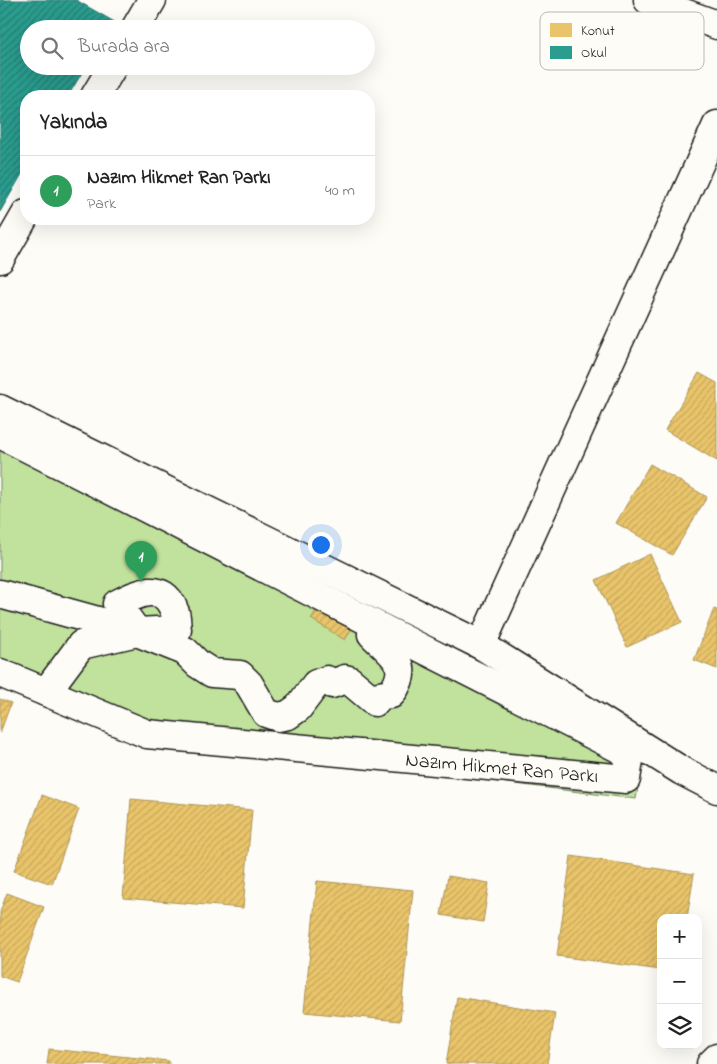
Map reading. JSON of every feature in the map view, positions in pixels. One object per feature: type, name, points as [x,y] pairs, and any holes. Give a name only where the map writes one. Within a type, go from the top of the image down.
[{"type":"street","points":[[140,20],[152,0]]},
{"type":"street","points":[[648,0],[681,12]]},
{"type":"street","points":[[704,20],[717,25]]},
{"type":"street","points":[[99,90],[108,75]]},
{"type":"street","points":[[481,646],[717,125]]},
{"type":"street","points":[[0,259],[20,224]]},
{"type":"street","points":[[0,409],[481,646],[682,771],[717,788]]},
{"type":"street","name":"Nazım Hikmet Ran Parkı","points":[[0,434],[630,754],[626,779],[147,734],[0,673]]},
{"type":"street","points":[[0,594],[137,632],[185,651],[198,664],[212,673],[240,675],[249,684],[266,713],[278,718],[288,715],[298,708],[316,684],[327,680],[332,684],[345,679],[349,680],[375,702],[378,696],[391,694],[400,682],[401,671],[395,656],[372,634],[374,624]]},
{"type":"street","points":[[46,692],[81,645],[137,632]]},
{"type":"street","points":[[711,1064],[717,1058]]},
{"type":"green space","points":[[0,435],[640,773],[636,799],[137,737],[0,682]]},
{"type":"building: Konut","points":[[699,373],[717,383],[717,461],[665,430]]},
{"type":"building: Konut","points":[[650,464],[707,497],[672,555],[616,523]]},
{"type":"building: Konut","points":[[650,554],[682,622],[627,647],[596,580]]},
{"type":"building: Konut","points":[[319,606],[353,626],[345,640],[311,619]]},
{"type":"building: Konut","points":[[714,609],[717,610],[717,669],[694,660]]},
{"type":"building: Konut","points":[[0,699],[11,703],[0,733]]},
{"type":"building: Konut","points":[[42,795],[79,809],[52,884],[14,871]]},
{"type":"building: Konut","points":[[131,799],[252,810],[243,908],[123,898]]},
{"type":"building: Konut","points":[[571,856],[694,874],[688,914],[657,914],[657,969],[557,956]]},
{"type":"building: Konut","points":[[448,876],[489,883],[483,922],[441,915]]},
{"type":"building: Konut","points":[[317,881],[413,890],[400,1021],[304,1012]]},
{"type":"building: Konut","points":[[7,893],[44,907],[17,982],[0,976],[0,912]]},
{"type":"building: Konut","points":[[457,997],[555,1013],[547,1064],[446,1064]]},
{"type":"building: Konut","points":[[49,1049],[169,1061],[169,1064],[47,1064]]},
{"type":"building: Okul","points":[[0,0],[76,0],[111,20],[20,20],[20,75],[81,75],[72,90],[20,90],[20,177],[0,212]]},
{"type":"place","name":"Nazım Hikmet Ran Parkı","points":[[141,582]]}]
